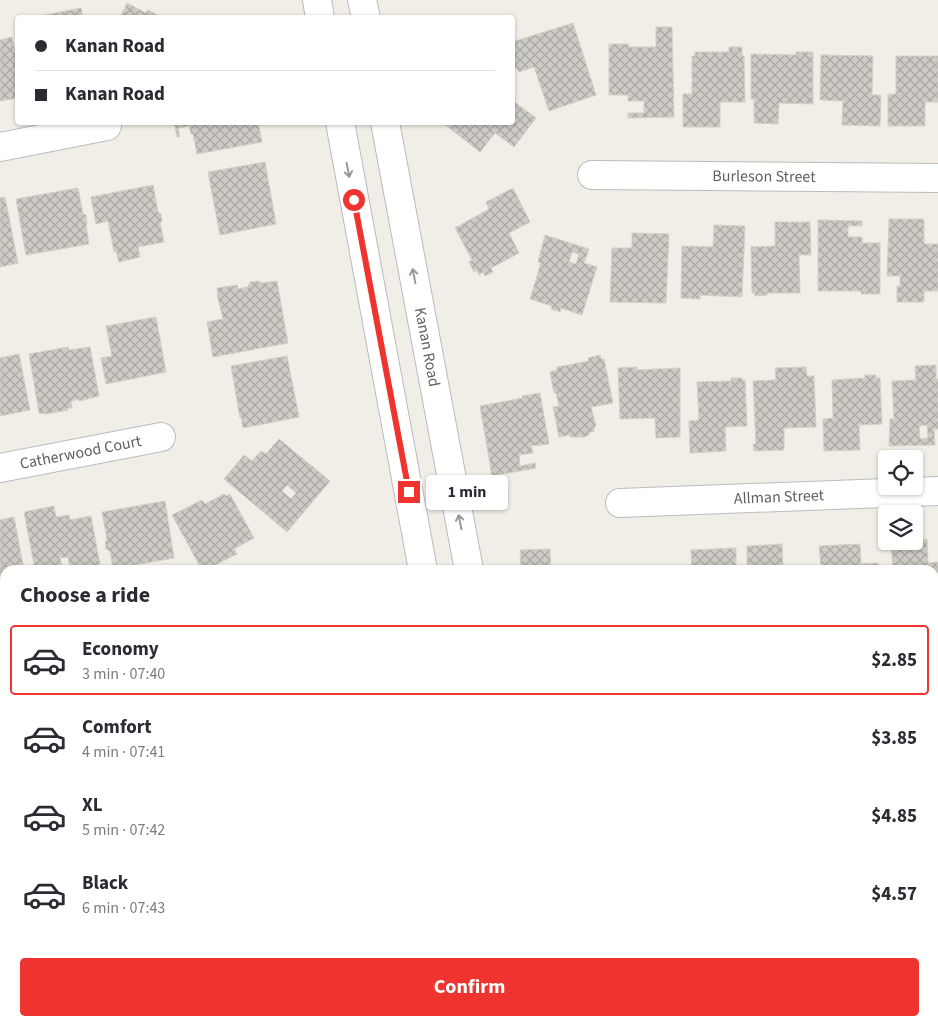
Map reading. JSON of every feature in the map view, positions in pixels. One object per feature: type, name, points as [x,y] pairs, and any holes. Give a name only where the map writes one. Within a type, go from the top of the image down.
[{"type":"main road","points":[[317,0],[320,15]]},
{"type":"main road","points":[[362,0],[365,15]]},
{"type":"main road","points":[[341,125],[422,565]]},
{"type":"main road","name":"Kanan Road","points":[[386,125],[468,565]]},
{"type":"main road","points":[[0,147],[106,126]]},
{"type":"main road","name":"Burleson Street","points":[[592,175],[938,178]]},
{"type":"main road","name":"Catherwood Court","points":[[0,468],[161,437]]},
{"type":"main road","name":"Allman Street","points":[[620,503],[938,491]]},
{"type":"building","points":[[127,3],[146,13],[148,10],[157,15],[121,15]]},
{"type":"building","points":[[81,8],[82,15],[45,15]]},
{"type":"building","points":[[573,23],[596,95],[549,111],[534,67],[519,72],[515,66],[515,41]]},
{"type":"building","points":[[656,27],[672,27],[674,117],[628,118],[628,113],[644,113],[644,101],[628,101],[628,95],[609,95],[609,44],[629,44],[629,47],[656,47]]},
{"type":"building","points":[[12,37],[15,52],[15,98],[0,101],[0,40]]},
{"type":"building","points":[[729,47],[742,47],[742,56],[744,56],[745,102],[720,102],[720,127],[683,127],[683,94],[692,94],[692,56],[695,56],[695,52],[729,52]]},
{"type":"building","points":[[796,52],[813,52],[813,104],[779,103],[778,124],[754,123],[754,99],[751,99],[751,54],[796,55]]},
{"type":"building","points":[[821,55],[873,56],[872,95],[881,95],[880,126],[842,125],[843,101],[820,100]]},
{"type":"building","points":[[896,56],[938,56],[938,102],[925,102],[925,126],[888,126],[888,94],[896,94]]},
{"type":"building","points":[[515,102],[536,118],[514,147],[495,133],[480,152],[446,125],[515,125]]},
{"type":"building","points":[[175,125],[259,125],[262,142],[197,154],[193,134],[191,134],[189,126],[178,128],[180,137],[177,137]]},
{"type":"building","points":[[265,162],[276,224],[220,235],[208,172]]},
{"type":"building","points":[[153,185],[158,212],[161,214],[162,221],[160,223],[164,242],[138,247],[140,257],[119,262],[116,251],[114,252],[108,221],[96,224],[91,197]]},
{"type":"building","points":[[78,188],[83,214],[86,215],[89,244],[26,255],[16,199]]},
{"type":"building","points":[[513,188],[530,222],[509,233],[519,253],[491,268],[493,272],[485,276],[483,272],[479,275],[477,270],[474,272],[469,262],[472,260],[455,228],[489,209],[486,202]]},
{"type":"building","points":[[5,197],[18,263],[0,267],[0,198]]},
{"type":"building","points":[[889,219],[924,219],[924,244],[938,244],[938,291],[924,291],[924,302],[897,302],[897,286],[900,286],[900,276],[887,276]]},
{"type":"building","points":[[818,220],[862,221],[862,226],[848,226],[848,237],[862,237],[862,243],[880,243],[880,294],[861,294],[861,291],[818,291]]},
{"type":"building","points":[[775,222],[810,222],[811,255],[799,255],[800,293],[767,293],[767,295],[755,296],[755,293],[752,293],[751,247],[775,246]]},
{"type":"building","points":[[714,225],[745,226],[742,297],[700,295],[700,299],[681,298],[682,246],[713,247]]},
{"type":"building","points":[[632,233],[669,234],[666,303],[610,302],[612,248],[632,248]]},
{"type":"building","points":[[545,235],[589,249],[584,263],[597,267],[582,315],[561,308],[560,312],[551,309],[552,306],[530,299],[541,263],[538,262]],"holes":[[[572,252],[579,254],[576,264],[569,262]]]},
{"type":"building","points":[[258,281],[262,283],[277,281],[288,343],[213,357],[207,322],[223,319],[217,288],[237,285],[238,289],[248,287],[250,282]]},
{"type":"building","points":[[156,317],[166,372],[106,384],[101,358],[112,356],[106,326]]},
{"type":"building","points":[[68,347],[69,350],[90,347],[99,396],[71,401],[72,408],[67,408],[68,410],[46,414],[39,413],[29,354]]},
{"type":"building","points":[[19,354],[30,410],[0,416],[0,358]]},
{"type":"building","points":[[600,355],[601,359],[604,359],[613,403],[591,407],[596,426],[594,427],[594,432],[589,432],[589,435],[584,437],[570,437],[570,435],[559,437],[553,407],[559,406],[556,393],[554,393],[550,372],[557,370],[557,367],[589,361],[588,358]]},
{"type":"building","points":[[287,356],[299,417],[243,428],[231,366]]},
{"type":"building","points":[[936,365],[936,379],[938,379],[938,429],[934,429],[935,445],[889,446],[890,419],[894,419],[892,381],[916,380],[915,366]],"holes":[[[927,425],[928,438],[920,439],[919,426]]]},
{"type":"building","points":[[637,367],[637,370],[680,368],[680,437],[656,438],[655,418],[620,419],[618,368]]},
{"type":"building","points":[[806,367],[807,376],[814,376],[816,427],[784,428],[784,450],[754,451],[753,444],[756,444],[753,381],[776,380],[775,368]]},
{"type":"building","points":[[865,375],[876,375],[876,378],[880,378],[882,424],[859,425],[860,450],[824,451],[823,419],[833,418],[832,380],[865,378]]},
{"type":"building","points":[[731,378],[742,378],[742,380],[745,380],[747,426],[725,427],[726,451],[690,453],[689,421],[699,420],[697,382],[731,381]]},
{"type":"building","points":[[540,393],[549,444],[531,446],[533,453],[519,455],[520,466],[535,463],[536,468],[492,476],[480,406]]},
{"type":"building","points":[[279,439],[330,481],[287,532],[224,479],[244,455],[252,461],[261,451],[266,454]],"holes":[[[287,485],[296,493],[291,499],[282,491]]]},
{"type":"building","points":[[224,494],[226,496],[230,494],[254,538],[234,549],[237,554],[215,565],[199,565],[172,515],[202,500],[205,504]]},
{"type":"building","points":[[165,501],[174,558],[135,565],[112,565],[110,551],[106,549],[105,542],[107,539],[102,512]]},
{"type":"building","points":[[54,506],[56,517],[69,515],[70,520],[91,516],[100,565],[69,565],[68,557],[60,558],[62,565],[34,565],[24,512]]},
{"type":"building","points":[[14,517],[23,565],[0,565],[0,520]]},
{"type":"building","points":[[923,539],[927,539],[928,563],[938,562],[938,565],[893,565],[892,550],[923,550]]},
{"type":"building","points":[[782,544],[783,565],[747,565],[747,546]]},
{"type":"building","points":[[860,544],[861,564],[878,563],[878,565],[821,565],[819,546]]},
{"type":"building","points":[[736,548],[736,565],[692,565],[691,550]]},
{"type":"building","points":[[550,549],[551,565],[521,565],[520,550]]},
{"type":"route","points":[[354,200],[409,492]]}]
